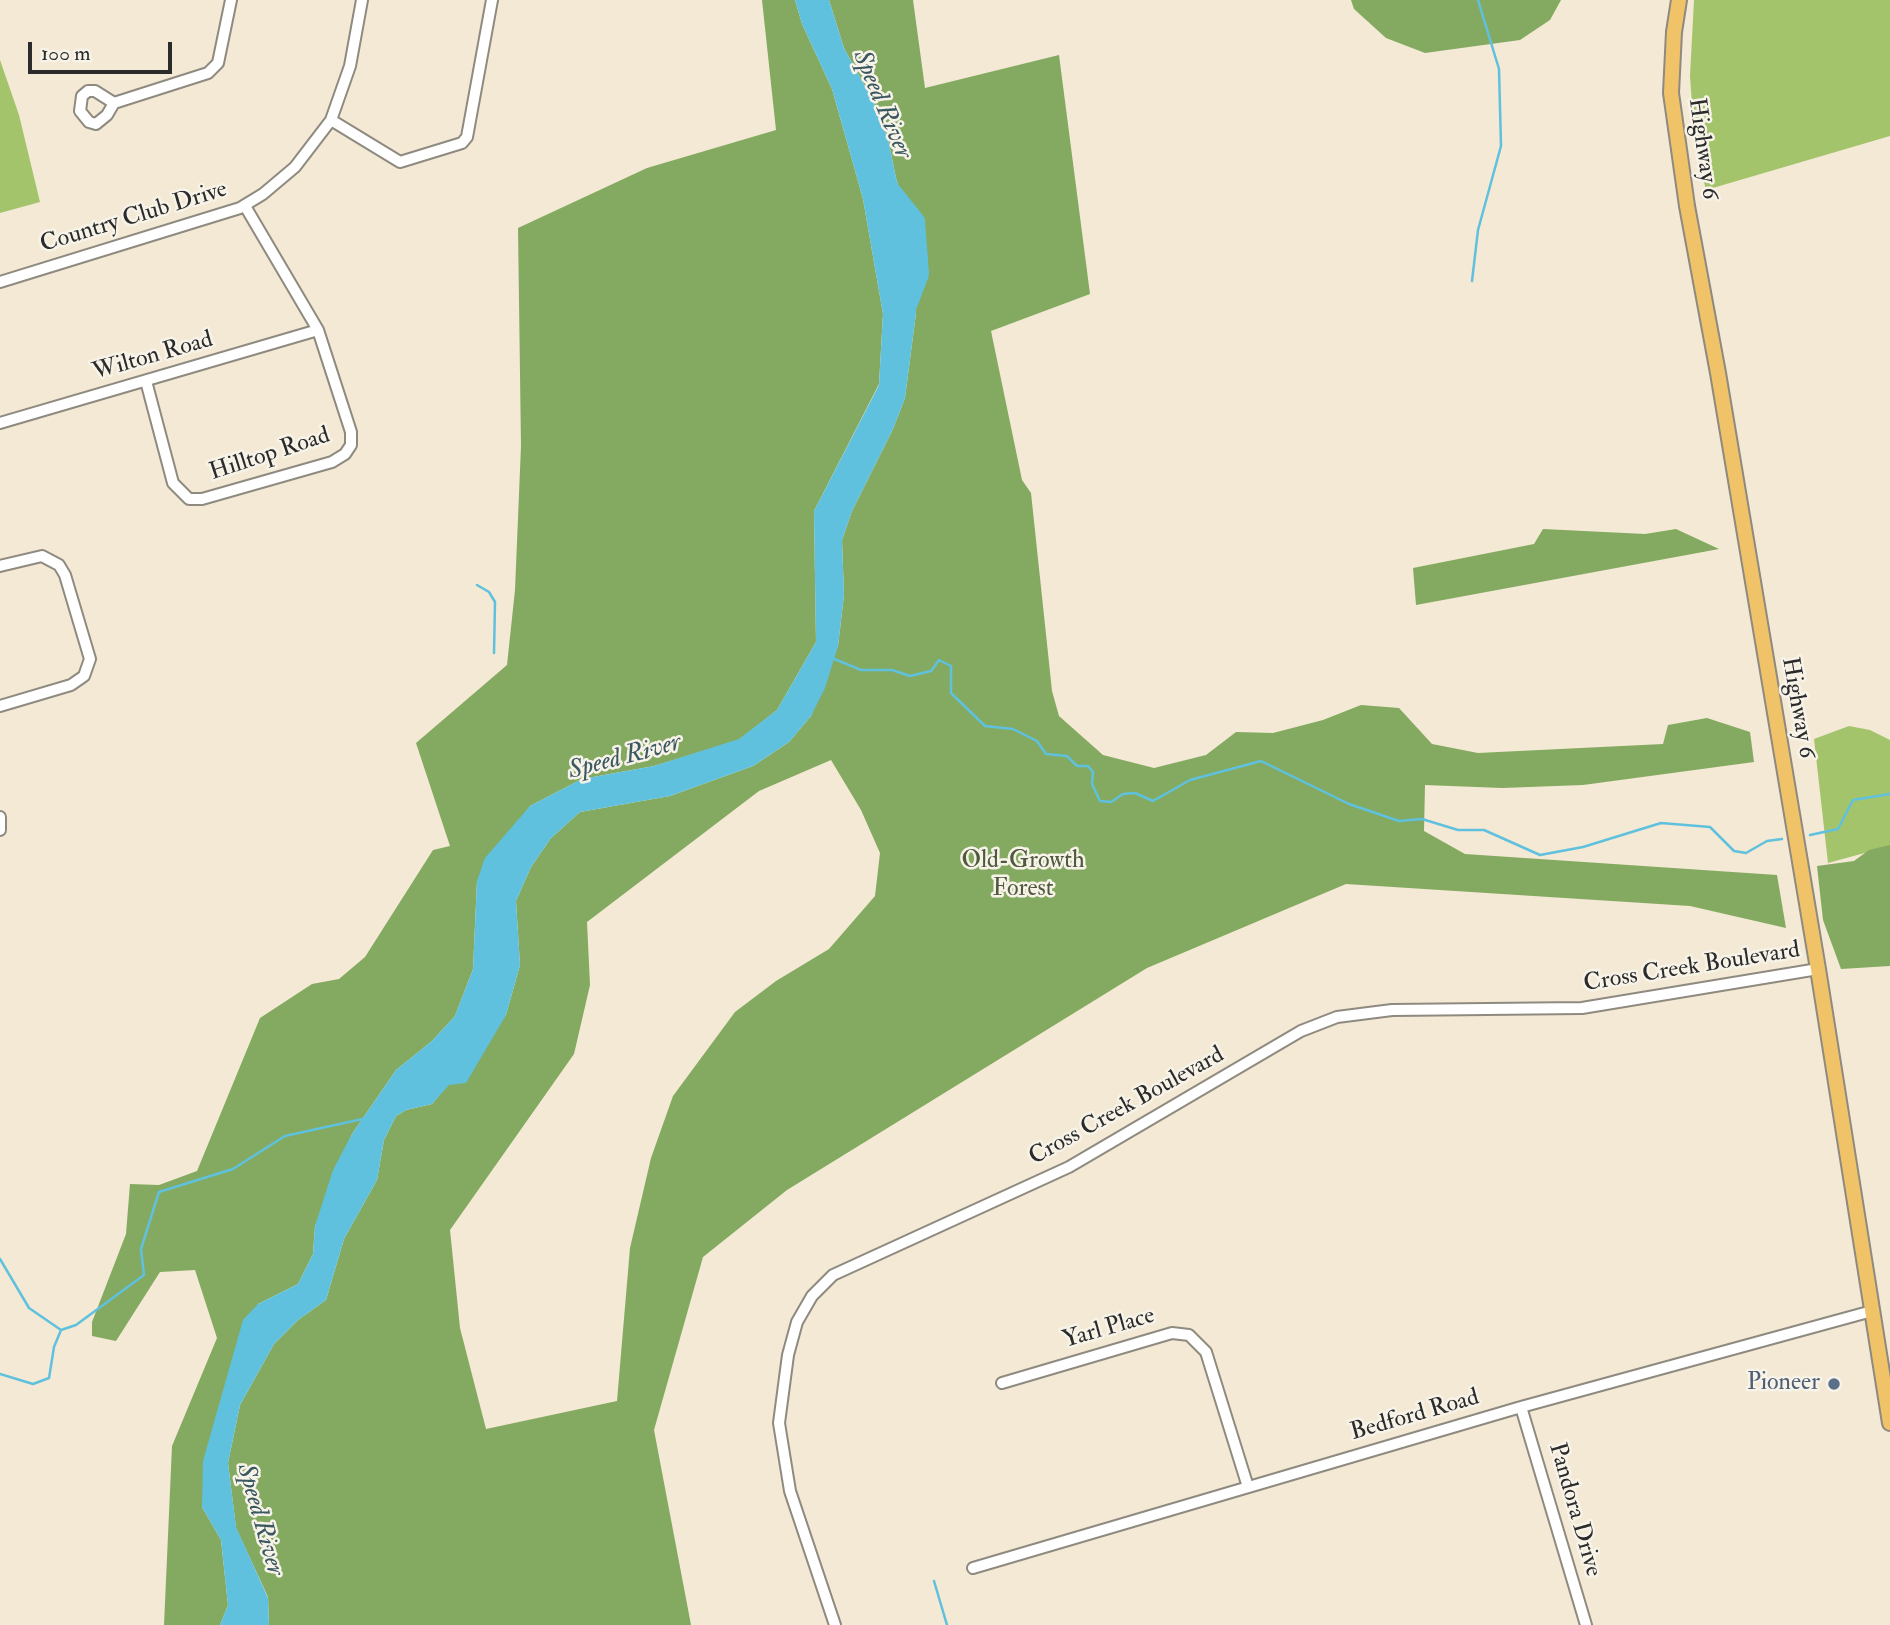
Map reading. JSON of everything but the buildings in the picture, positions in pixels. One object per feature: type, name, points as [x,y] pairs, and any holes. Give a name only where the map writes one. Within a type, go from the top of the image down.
[{"type":"main road","name":"Highway 6","points":[[1679,0],[1674,32],[1671,93],[1687,206],[1718,373],[1818,969],[1890,1423]]},
{"type":"street","points":[[114,103],[208,73],[218,63],[231,0]]},
{"type":"street","name":"Country Club Drive","points":[[0,282],[245,206],[295,167],[331,120],[350,65],[362,0]]},
{"type":"street","points":[[331,120],[400,162],[462,143],[467,137],[492,0]]},
{"type":"street","name":"Hilltop Road","points":[[146,381],[173,482],[185,497],[202,499],[322,465],[345,454],[352,440],[318,330],[245,206]]},
{"type":"street","name":"Wilton Road","points":[[0,423],[318,330]]},
{"type":"street","points":[[0,566],[42,556],[59,565],[65,576],[90,659],[84,676],[71,685],[0,706]]},
{"type":"street","points":[[0,817],[0,830]]},
{"type":"street","name":"Cross Creek Boulevard","points":[[835,1625],[790,1491],[779,1423],[788,1355],[797,1322],[812,1296],[833,1275],[1069,1167],[1301,1031],[1337,1017],[1392,1010],[1582,1008],[1818,969]]},
{"type":"street","name":"Bedford Road","points":[[973,1568],[1521,1406],[1872,1311]]},
{"type":"street","name":"Yarl Place","points":[[1002,1383],[1172,1333],[1189,1335],[1206,1352],[1248,1487]]},
{"type":"street","name":"Pandora Drive","points":[[1521,1406],[1586,1625]]},
{"type":"green space","points":[[762,0],[795,0],[802,24],[832,89],[863,199],[883,314],[879,384],[814,511],[816,642],[777,710],[739,740],[654,766],[582,779],[530,806],[477,881],[473,969],[455,1016],[432,1041],[396,1070],[352,1134],[315,1226],[313,1254],[298,1284],[258,1304],[202,1507],[221,1540],[228,1605],[220,1625],[164,1625],[172,1446],[217,1338],[195,1270],[160,1272],[116,1341],[92,1336],[92,1322],[126,1234],[130,1184],[159,1185],[197,1171],[260,1018],[312,984],[339,979],[365,957],[433,850],[450,846],[416,743],[507,665],[515,590],[521,446],[518,228],[647,168],[776,130]]},
{"type":"green space","name":"Old-Growth Forest","points":[[829,0],[913,0],[925,88],[1059,55],[1090,294],[991,331],[1022,480],[1031,493],[1052,691],[1059,716],[1103,755],[1154,768],[1206,755],[1236,732],[1273,733],[1323,720],[1361,705],[1399,708],[1432,744],[1478,753],[1663,744],[1668,725],[1707,718],[1750,732],[1754,762],[1583,785],[1502,788],[1425,785],[1424,831],[1465,854],[1777,875],[1786,928],[1690,906],[1346,884],[1147,968],[787,1190],[703,1257],[654,1430],[691,1625],[269,1625],[268,1597],[236,1528],[228,1463],[240,1405],[274,1344],[298,1320],[326,1300],[344,1239],[377,1180],[384,1140],[396,1116],[406,1110],[432,1104],[506,1015],[520,965],[516,901],[531,867],[551,838],[580,812],[670,796],[753,766],[789,742],[811,716],[838,646],[844,595],[842,540],[852,511],[893,429],[905,398],[916,313],[917,243],[896,178],[888,139],[874,103],[844,48]],"holes":[[[831,760],[861,810],[880,853],[875,896],[829,949],[776,981],[735,1012],[673,1096],[651,1158],[630,1248],[617,1401],[486,1429],[460,1328],[450,1230],[574,1054],[590,985],[587,922],[759,791]]]},
{"type":"green space","points":[[1351,0],[1561,0],[1550,20],[1520,40],[1425,53],[1386,38],[1354,9]]},
{"type":"green space","points":[[1694,0],[1890,0],[1890,136],[1706,190],[1695,148],[1690,76]]},
{"type":"green space","points":[[0,60],[19,115],[40,202],[0,213]]},
{"type":"green space","points":[[1543,529],[1645,534],[1676,529],[1719,549],[1416,605],[1413,568],[1534,544]]},
{"type":"green space","points":[[1849,726],[1870,730],[1890,740],[1890,846],[1828,863],[1814,739]]},
{"type":"green space","points":[[1890,845],[1890,966],[1841,969],[1823,920],[1817,866],[1854,861],[1869,850]]},
{"type":"water","points":[[795,0],[829,0],[844,48],[874,103],[888,139],[896,178],[917,243],[916,313],[905,398],[893,429],[852,511],[842,540],[844,595],[838,646],[825,688],[811,716],[789,742],[753,766],[670,796],[580,812],[551,838],[531,867],[516,901],[520,965],[506,1015],[466,1083],[449,1085],[432,1104],[406,1110],[396,1116],[384,1140],[377,1180],[344,1239],[326,1300],[298,1320],[274,1344],[240,1405],[228,1463],[236,1527],[268,1598],[269,1625],[220,1625],[228,1605],[221,1540],[202,1507],[203,1461],[243,1320],[258,1304],[298,1284],[313,1254],[315,1226],[333,1170],[352,1134],[396,1070],[432,1041],[455,1016],[473,969],[477,881],[485,858],[530,806],[582,779],[654,766],[739,739],[777,710],[816,642],[814,511],[879,385],[883,314],[863,199],[832,89],[802,24]]},
{"type":"waterway","points":[[1472,281],[1478,230],[1501,146],[1499,69],[1478,0]]},
{"type":"waterway","name":"Speed River","points":[[892,191],[916,221],[920,274],[909,303]]},
{"type":"waterway","points":[[477,585],[489,592],[495,602],[494,653]]},
{"type":"waterway","points":[[832,658],[861,670],[892,670],[910,676],[931,671],[939,660],[951,666],[951,693],[985,726],[1013,729],[1037,741],[1046,754],[1067,756],[1077,766],[1088,766],[1093,772],[1092,784],[1100,801],[1111,802],[1123,794],[1135,793],[1153,801],[1190,780],[1261,761],[1349,804],[1399,821],[1422,819],[1458,830],[1484,830],[1540,855],[1583,847],[1661,823],[1710,827],[1734,851],[1746,853],[1767,841],[1782,839]]},
{"type":"waterway","points":[[1810,835],[1838,829],[1853,800],[1890,794]]},
{"type":"waterway","points":[[0,1374],[33,1384],[49,1378],[54,1347],[61,1330],[76,1325],[144,1275],[141,1249],[159,1192],[233,1169],[285,1136],[367,1118]]},
{"type":"waterway","points":[[0,1259],[29,1308],[61,1330]]},
{"type":"waterway","points":[[934,1581],[947,1625]]},
{"type":"place","name":"Pioneer","points":[[1834,1384]]}]
